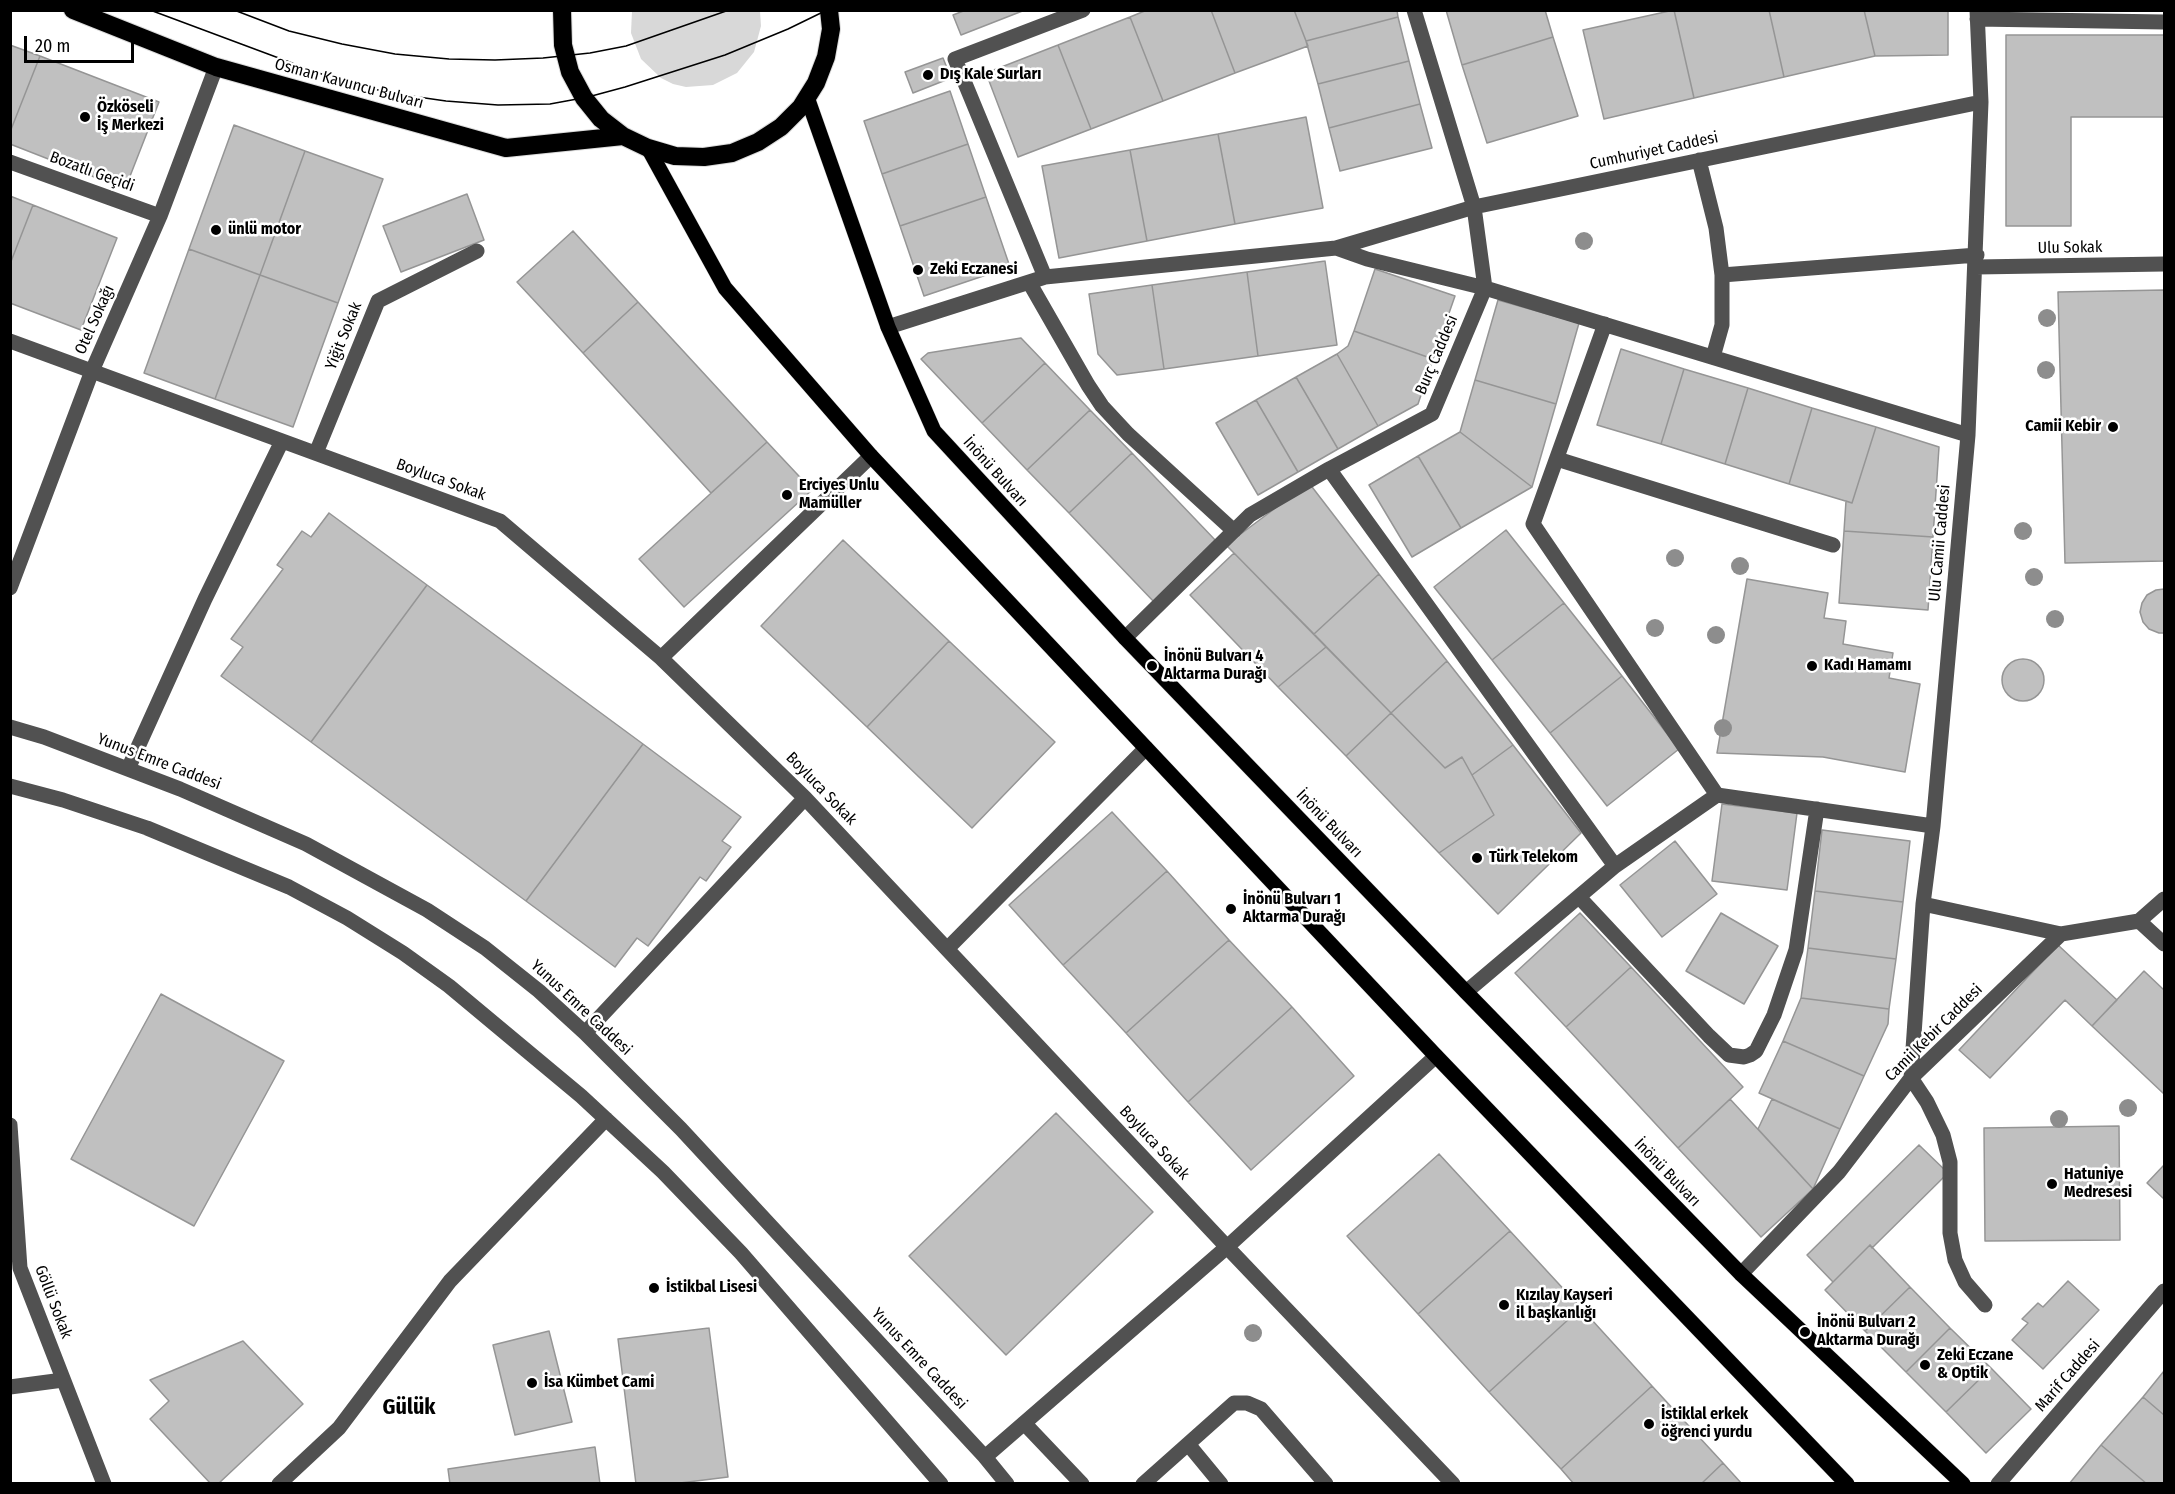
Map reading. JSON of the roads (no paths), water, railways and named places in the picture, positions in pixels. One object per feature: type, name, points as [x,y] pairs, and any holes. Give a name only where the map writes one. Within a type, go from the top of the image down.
[{"type":"highway","name":"Osman Kavuncu Bulvarı","points":[[73,10],[216,67],[506,148],[623,136]]},
{"type":"highway","points":[[562,10],[563,45],[570,72],[584,98],[601,119],[623,136],[648,148],[675,156],[704,157],[732,153],[758,142],[781,126],[801,107],[816,83],[826,57],[831,29],[829,10]]},
{"type":"main road","name":"İnönü Bulvarı","points":[[807,97],[888,327],[934,431],[1125,638],[1741,1274],[1963,1484]]},
{"type":"main road","points":[[648,148],[726,288],[871,456],[1436,1056],[1847,1484]]},
{"type":"street","points":[[1045,277],[955,59],[1083,10]]},
{"type":"street","points":[[1414,10],[1474,207],[1485,288]]},
{"type":"street","points":[[1977,15],[2164,22]]},
{"type":"street","name":"Ulu Camii Caddesi","points":[[1911,1078],[1923,904],[1968,435],[1981,102],[1977,15]]},
{"type":"street","name":"Otel Sokağı","points":[[10,588],[92,371],[160,216],[216,67]]},
{"type":"street","name":"Cumhuriyet Caddesi","points":[[888,327],[1045,277],[1336,248],[1474,207],[1981,102]]},
{"type":"street","points":[[1699,160],[1716,228],[1722,275],[1722,325],[1713,357]]},
{"type":"street","name":"Bozatlı Geçidi","points":[[10,162],[160,216]]},
{"type":"street","points":[[1336,248],[1367,260],[1485,288],[1968,435]]},
{"type":"street","name":"Yiğit Sokak","points":[[316,453],[378,301],[477,251]]},
{"type":"street","name":"Ulu Sokak","points":[[1722,275],[1976,261],[2164,264]]},
{"type":"street","points":[[1029,282],[1102,406],[1128,434],[1234,531]]},
{"type":"street","name":"Burç Caddesi","points":[[1125,638],[1250,515],[1329,469],[1432,414],[1485,288]]},
{"type":"street","points":[[1605,324],[1533,524],[1717,795]]},
{"type":"street","name":"Boyluca Sokak","points":[[10,340],[500,521],[661,658],[806,798],[1453,1484]]},
{"type":"street","points":[[128,769],[205,599],[282,441]]},
{"type":"street","points":[[661,658],[871,456]]},
{"type":"street","points":[[1557,459],[1833,545]]},
{"type":"street","points":[[1329,469],[1615,866]]},
{"type":"street","name":"Yunus Emre Caddesi","points":[[10,727],[44,737],[128,769],[244,815],[296,839],[427,910],[484,948],[538,990],[585,1033],[746,1197],[985,1457],[1007,1484]]},
{"type":"street","points":[[947,949],[1146,748]]},
{"type":"street","points":[[10,786],[63,800],[157,832],[289,887],[347,918],[403,953],[449,986],[581,1096],[663,1172],[741,1253],[941,1484]]},
{"type":"street","points":[[1466,992],[1615,866],[1717,795],[1932,826]]},
{"type":"street","points":[[585,1033],[806,798]]},
{"type":"street","points":[[1579,897],[1709,1036],[1729,1055],[1744,1057],[1756,1051],[1774,1015],[1788,977],[1801,922],[1817,809]]},
{"type":"street","points":[[1923,904],[2061,934],[2139,921],[2164,899]]},
{"type":"street","points":[[2139,921],[2164,944]]},
{"type":"street","name":"Camii Kebir Caddesi","points":[[1741,1274],[1839,1172],[1911,1078],[2061,934]]},
{"type":"street","points":[[985,1457],[1227,1247],[1436,1056]]},
{"type":"street","points":[[1911,1078],[1927,1102],[1943,1135],[1950,1162],[1950,1233],[1955,1260],[1965,1282],[1984,1305]]},
{"type":"street","points":[[279,1484],[339,1428],[450,1281],[606,1119]]},
{"type":"street","name":"Göllü Sokak","points":[[10,1125],[15,1269],[63,1380],[104,1484]]},
{"type":"street","name":"Marif Caddesi","points":[[1998,1484],[2164,1291]]},
{"type":"street","points":[[10,1387],[63,1380]]},
{"type":"street","points":[[1143,1484],[1234,1403],[1247,1403],[1261,1409],[1326,1484]]},
{"type":"street","points":[[1024,1423],[1082,1484]]},
{"type":"street","points":[[1188,1444],[1221,1484]]},
{"type":"tram line","points":[[150,10],[335,79],[390,93],[498,105],[550,104],[625,87],[725,55],[827,10]]},
{"type":"tram line","points":[[234,10],[289,31],[342,44],[395,54],[495,60],[590,53],[626,46],[729,10]]},
{"type":"place","name":"Dış Kale Surları","points":[[928,75]]},
{"type":"place","name":"Özköseli İş Merkezi","points":[[85,117]]},
{"type":"place","name":"ünlü motor","points":[[216,230]]},
{"type":"place","name":"Zeki Eczanesi","points":[[918,270]]},
{"type":"place","name":"Camii Kebir","points":[[2113,427]]},
{"type":"place","name":"Erciyes Unlu Mamüller","points":[[787,495]]},
{"type":"place","name":"İnönü Bulvarı 4 Aktarma Durağı","points":[[1152,666]]},
{"type":"place","name":"Kadı Hamamı","points":[[1812,666]]},
{"type":"place","name":"Türk Telekom","points":[[1477,858]]},
{"type":"place","name":"İnönü Bulvarı 1 Aktarma Durağı","points":[[1231,909]]},
{"type":"place","name":"Hatuniye Medresesi","points":[[2052,1184]]},
{"type":"place","name":"İstikbal Lisesi","points":[[654,1288]]},
{"type":"place","name":"Kızılay Kayseri il başkanlığı","points":[[1504,1305]]},
{"type":"place","name":"İnönü Bulvarı 2 Aktarma Durağı","points":[[1805,1332]]},
{"type":"place","name":"Zeki Eczane & Optik","points":[[1925,1365]]},
{"type":"place","name":"İsa Kümbet Cami","points":[[532,1383]]},
{"type":"place","name":"İstiklal erkek öğrenci yurdu","points":[[1649,1424]]},
{"type":"district","name":"Gülük","points":[[409,1408]]}]
